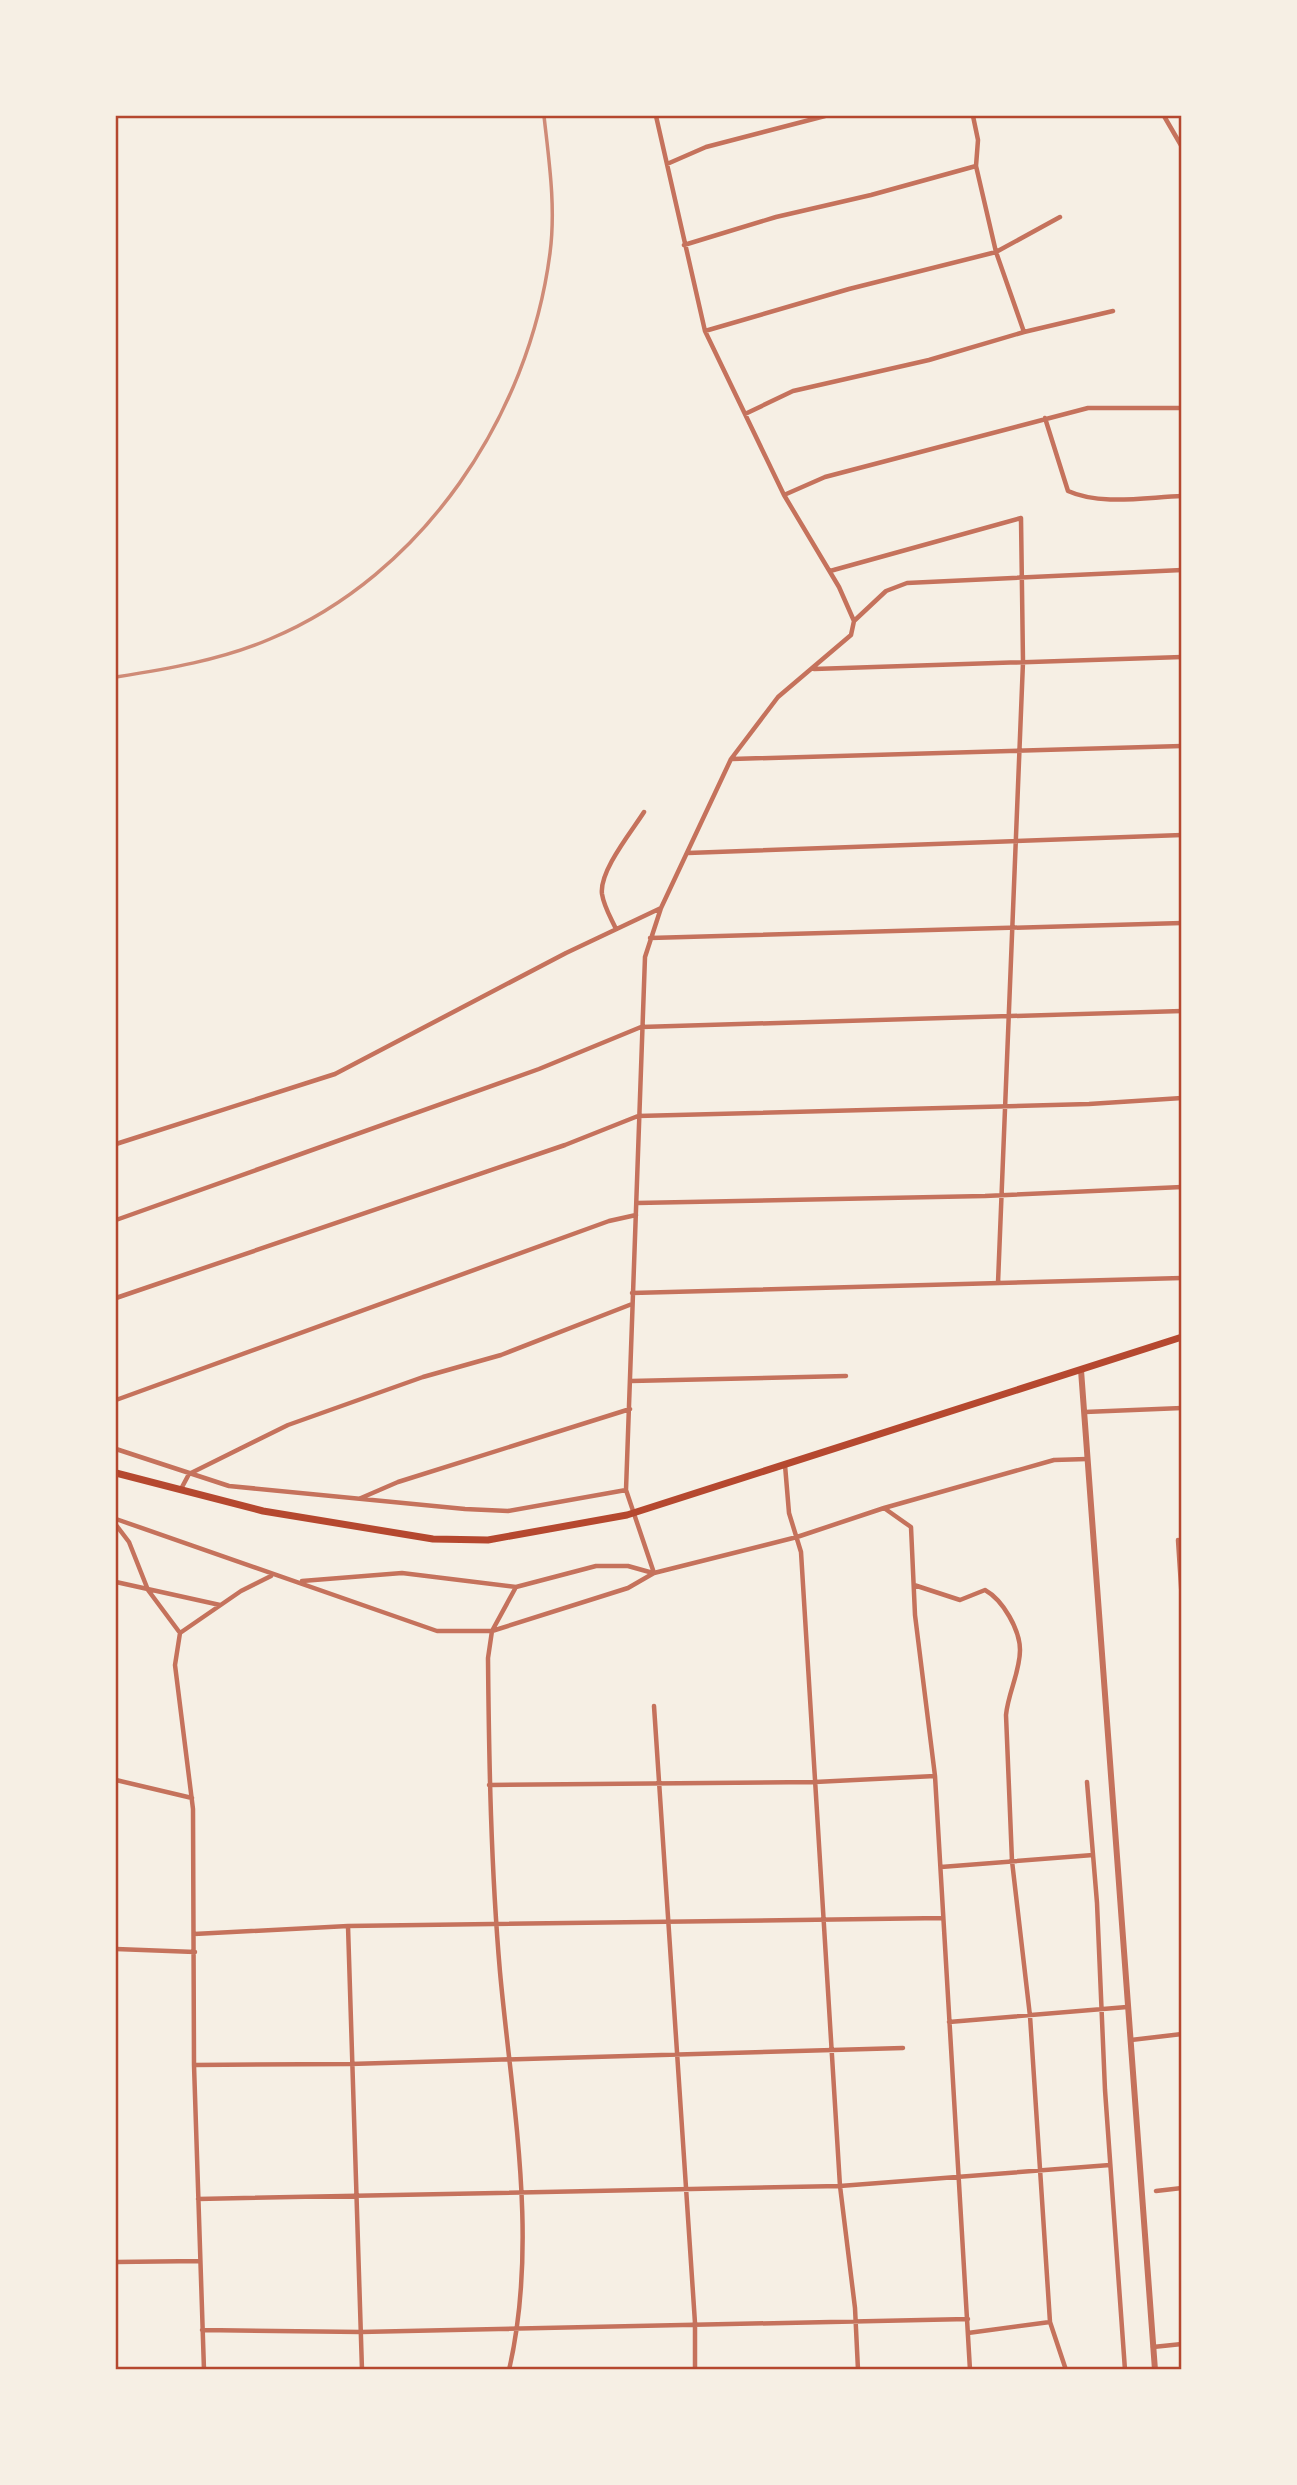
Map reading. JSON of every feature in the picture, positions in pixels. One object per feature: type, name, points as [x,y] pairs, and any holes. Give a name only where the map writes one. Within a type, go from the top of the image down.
[{"type":"main road","points":[[116,1473],[263,1511],[433,1539],[488,1540],[634,1513],[1181,1337]]},
{"type":"street","points":[[656,116],[705,331],[784,495],[830,571],[855,621]]},
{"type":"street","points":[[667,164],[706,147],[825,116]]},
{"type":"street","points":[[973,116],[978,140],[976,166],[996,252],[1024,332]]},
{"type":"street","points":[[1164,116],[1181,147]]},
{"type":"street","points":[[684,245],[776,217],[872,195],[976,166]]},
{"type":"street","points":[[705,331],[849,289],[996,252],[1060,217]]},
{"type":"street","points":[[745,414],[793,391],[929,360],[1024,332],[1114,311]]},
{"type":"street","points":[[784,495],[825,477],[1088,408],[1181,408]]},
{"type":"street","points":[[1045,418],[1068,491],[1080,496],[1117,498],[1181,496]]},
{"type":"street","points":[[830,571],[1021,518],[1023,662],[1013,842],[1013,929],[998,1283]]},
{"type":"street","points":[[654,1573],[626,1490],[637,1203],[640,1027],[645,957],[661,908],[732,760],[778,697],[850,635],[855,621],[886,591],[907,583],[1181,570]]},
{"type":"street","points":[[813,669],[1181,657]]},
{"type":"street","points":[[732,760],[1181,746]]},
{"type":"street","points":[[617,930],[604,904],[601,891],[604,877],[644,812]]},
{"type":"street","points":[[688,853],[1181,835]]},
{"type":"street","points":[[116,1144],[335,1074],[661,908]]},
{"type":"street","points":[[650,938],[1181,923]]},
{"type":"street","points":[[116,1220],[539,1069],[640,1027],[1181,1011]]},
{"type":"street","points":[[116,1298],[565,1145],[638,1116],[1005,1106],[1181,1098]]},
{"type":"street","points":[[637,1203],[1000,1195],[1181,1187]]},
{"type":"street","points":[[116,1400],[265,1348],[361,1309],[609,1221],[636,1215]]},
{"type":"street","points":[[632,1293],[1181,1278]]},
{"type":"street","points":[[181,1490],[189,1474],[288,1425],[423,1377],[501,1356],[632,1304]]},
{"type":"street","points":[[1081,1370],[1155,2370]]},
{"type":"street","points":[[631,1381],[846,1376]]},
{"type":"street","points":[[1085,1412],[1181,1408]]},
{"type":"street","points":[[360,1499],[398,1482],[630,1409]]},
{"type":"street","points":[[116,1449],[229,1486],[508,1511],[626,1490]]},
{"type":"street","points":[[116,1519],[437,1631],[492,1631],[628,1588],[654,1573],[797,1537],[884,1508],[1054,1460],[1087,1459]]},
{"type":"street","points":[[785,1465],[789,1513],[801,1552],[840,2186],[856,2320],[858,2370]]},
{"type":"street","points":[[884,1508],[911,1527],[923,1690],[935,1776],[956,2175],[970,2370]]},
{"type":"street","points":[[116,1525],[129,1542],[148,1590],[180,1633],[175,1665],[192,1798],[194,2065],[204,2370]]},
{"type":"street","points":[[1178,1540],[1181,1601]]},
{"type":"street","points":[[299,1581],[402,1573],[516,1587],[596,1566],[628,1566],[654,1573]]},
{"type":"street","points":[[180,1633],[272,1575]]},
{"type":"street","points":[[116,1582],[221,1605]]},
{"type":"street","points":[[914,1585],[960,1600],[985,1590],[1001,1604],[1012,1625],[1020,1650],[1007,1697],[1006,1715],[1012,1861],[1030,2016],[1050,2322],[1066,2370]]},
{"type":"street","points":[[509,2370],[519,2327],[524,2272],[521,2194],[496,1924],[489,1785],[488,1658],[492,1631],[516,1587]]},
{"type":"street","points":[[654,1706],[666,1921],[695,2323],[695,2370]]},
{"type":"street","points":[[489,1785],[814,1782],[935,1776]]},
{"type":"street","points":[[116,1780],[192,1798]]},
{"type":"street","points":[[1087,1782],[1125,2370]]},
{"type":"street","points":[[941,1867],[1093,1854]]},
{"type":"street","points":[[194,1934],[348,1926],[943,1918]]},
{"type":"street","points":[[348,1926],[350,2064],[362,2370]]},
{"type":"street","points":[[116,1949],[195,1952]]},
{"type":"street","points":[[949,2022],[1127,2007]]},
{"type":"street","points":[[1131,2040],[1181,2034]]},
{"type":"street","points":[[194,2065],[350,2064],[676,2053],[903,2049]]},
{"type":"street","points":[[198,2199],[840,2186],[1110,2165]]},
{"type":"street","points":[[1156,2191],[1181,2188]]},
{"type":"street","points":[[116,2262],[200,2261]]},
{"type":"street","points":[[202,2330],[361,2332],[968,2319]]},
{"type":"street","points":[[968,2333],[1050,2322]]},
{"type":"street","points":[[1153,2347],[1181,2344]]},
{"type":"railway","points":[[116,677],[232,653],[270,639],[325,611],[375,575],[420,532],[460,483],[493,430],[519,373],[538,314],[550,253],[552,219],[544,116]]}]
